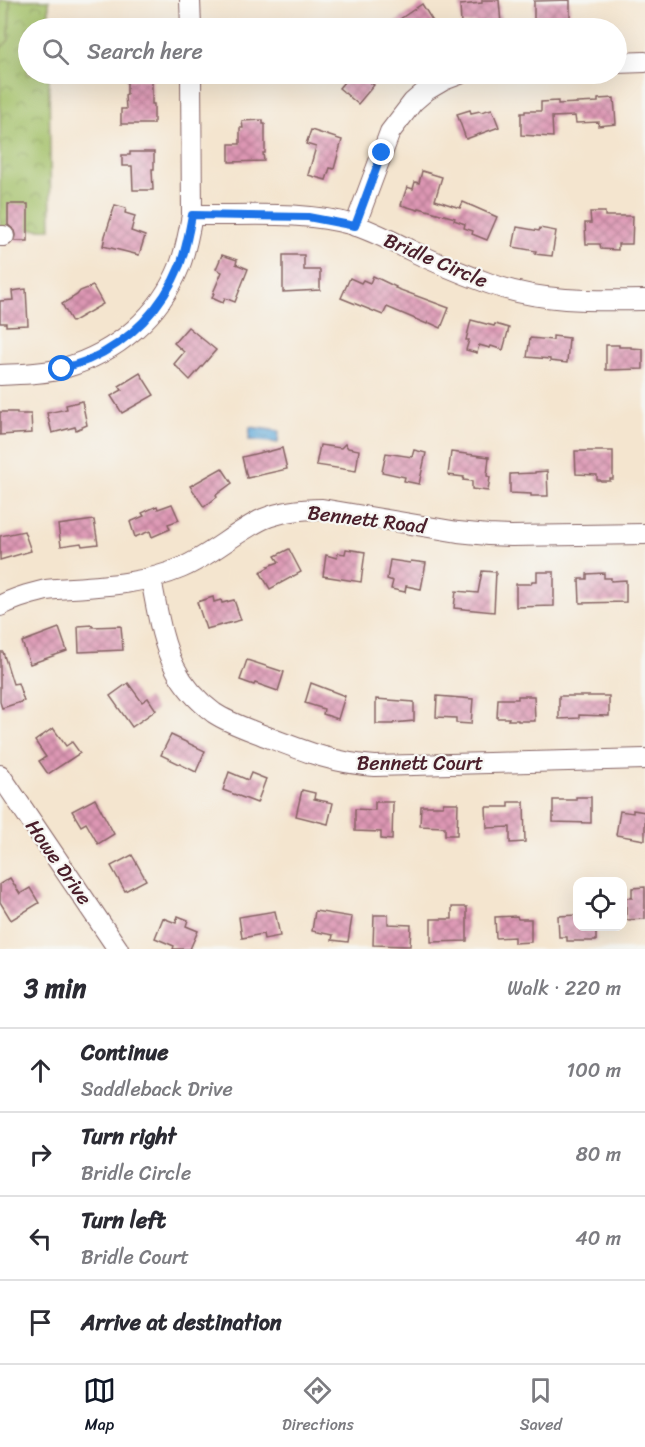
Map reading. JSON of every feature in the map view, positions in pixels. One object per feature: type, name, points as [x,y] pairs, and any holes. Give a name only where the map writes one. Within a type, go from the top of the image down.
[{"type":"street","points":[[190,0],[191,18]]},
{"type":"street","points":[[627,63],[645,62]]},
{"type":"street","points":[[0,375],[62,369],[89,360],[131,334],[162,300],[180,264],[192,215],[191,84]]},
{"type":"street","points":[[355,226],[390,132],[413,102],[437,84]]},
{"type":"street","name":"Bridle Circle","points":[[192,215],[302,216],[325,219],[355,226],[478,279],[514,291],[567,300],[645,300]]},
{"type":"street","name":"Bennett Road","points":[[0,606],[28,594],[46,590],[151,579],[196,562],[264,519],[302,509],[322,509],[488,535],[645,534]]},
{"type":"street","name":"Bennett Court","points":[[151,579],[168,654],[185,684],[197,699],[215,713],[235,724],[300,750],[332,760],[375,765],[645,759]]},
{"type":"street","name":"Howe Drive","points":[[0,775],[118,949]]},
{"type":"green space","points":[[0,0],[49,0],[49,18],[18,18],[18,84],[49,84],[51,229],[0,230]]},
{"type":"green space","points":[[0,0],[10,0],[9,40],[0,49]]},
{"type":"water","points":[[250,427],[279,431],[278,443],[249,440]]},
{"type":"building","points":[[482,0],[499,0],[500,18],[461,18],[460,5],[482,3]]},
{"type":"building","points":[[570,0],[570,18],[534,18],[534,1]]},
{"type":"building","points":[[422,4],[431,18],[402,18]]},
{"type":"building","points":[[127,84],[152,84],[154,124],[121,124],[121,109],[126,109],[125,95]]},
{"type":"building","points":[[342,84],[374,85],[358,104],[339,88]]},
{"type":"building","points":[[614,98],[616,124],[598,126],[599,122],[576,123],[575,116],[552,117],[553,137],[521,135],[521,113],[541,111],[541,102],[558,101],[558,104],[598,102],[598,99]]},
{"type":"building","points":[[492,109],[499,127],[466,139],[457,114],[470,110],[471,113]]},
{"type":"building","points":[[263,120],[265,124],[264,161],[229,162],[229,144],[240,144],[242,121]]},
{"type":"building","points":[[311,130],[342,140],[334,169],[330,168],[326,180],[308,175],[316,147],[306,144]]},
{"type":"building","points":[[130,152],[154,152],[153,190],[133,190],[132,166],[122,166],[122,155],[130,155]]},
{"type":"building","points":[[422,171],[442,177],[435,200],[460,208],[463,202],[497,217],[487,240],[472,234],[473,231],[464,228],[465,224],[454,220],[455,218],[401,205],[407,187],[413,189],[415,182],[419,183]]},
{"type":"building","points":[[8,204],[28,204],[28,241],[15,241],[15,231],[8,225]]},
{"type":"building","points":[[115,205],[126,208],[125,213],[135,216],[131,231],[145,236],[139,255],[103,246]]},
{"type":"building","points":[[590,212],[605,212],[605,216],[633,216],[632,244],[618,244],[618,250],[601,249],[600,244],[586,244],[585,223],[591,223]]},
{"type":"building","points":[[517,227],[556,231],[552,256],[535,254],[536,251],[513,247]]},
{"type":"building","points":[[222,255],[237,260],[236,264],[248,269],[235,302],[225,298],[223,303],[212,298],[222,272],[216,269]]},
{"type":"building","points":[[283,255],[304,255],[304,270],[320,270],[320,290],[283,292]]},
{"type":"building","points":[[373,276],[395,288],[449,308],[441,328],[387,307],[383,315],[341,298],[350,278],[361,283],[363,280],[370,283]]},
{"type":"building","points":[[93,286],[103,304],[72,322],[62,304],[80,291]]},
{"type":"building","points":[[26,289],[28,325],[6,326],[6,323],[0,323],[0,301],[13,300],[12,291]]},
{"type":"building","points":[[471,320],[509,328],[503,350],[479,345],[477,353],[466,350]]},
{"type":"building","points":[[188,327],[216,350],[190,380],[174,364],[184,352],[174,343]]},
{"type":"building","points":[[553,336],[569,338],[567,363],[527,357],[530,338],[553,340]]},
{"type":"building","points":[[606,345],[643,349],[643,369],[606,370]]},
{"type":"building","points":[[140,373],[154,395],[122,413],[111,396],[122,390],[119,386]]},
{"type":"building","points":[[82,401],[87,425],[76,430],[75,427],[52,433],[47,413],[67,409],[66,405]]},
{"type":"building","points":[[0,412],[31,414],[32,433],[0,435]]},
{"type":"building","points":[[345,444],[348,448],[359,450],[356,471],[316,465],[320,445],[341,448]]},
{"type":"building","points":[[282,448],[287,469],[247,478],[242,457]]},
{"type":"building","points":[[414,450],[426,453],[419,484],[404,481],[405,477],[382,472],[386,453],[412,457]]},
{"type":"building","points":[[575,451],[613,451],[613,479],[601,481],[597,480],[597,475],[576,474]]},
{"type":"building","points":[[451,452],[489,457],[488,491],[472,489],[472,481],[463,480],[464,477],[448,475]]},
{"type":"building","points":[[222,468],[232,483],[204,507],[190,486]]},
{"type":"building","points":[[547,471],[548,496],[510,493],[510,474]]},
{"type":"building","points":[[172,504],[179,520],[168,524],[170,529],[152,537],[150,531],[135,537],[130,522],[144,516],[142,513],[157,506],[158,509]]},
{"type":"building","points":[[94,520],[98,544],[82,546],[81,543],[61,546],[58,525]]},
{"type":"building","points":[[24,531],[31,551],[0,560],[0,536]]},
{"type":"building","points":[[289,549],[301,572],[270,589],[260,572],[279,562],[275,556]]},
{"type":"building","points":[[346,549],[365,552],[361,582],[323,576],[326,555],[337,558],[338,553],[345,554]]},
{"type":"building","points":[[390,560],[426,563],[421,589],[406,586],[405,592],[391,589],[393,581],[387,579]]},
{"type":"building","points":[[482,571],[496,572],[494,612],[454,608],[456,591],[478,593]]},
{"type":"building","points":[[537,572],[554,572],[554,606],[516,607],[516,584],[531,584],[532,581],[537,581]]},
{"type":"building","points":[[604,573],[604,578],[611,578],[611,581],[626,580],[626,602],[580,603],[579,579],[587,579],[587,574]]},
{"type":"building","points":[[213,597],[214,602],[234,600],[241,620],[206,629],[197,602]]},
{"type":"building","points":[[92,625],[92,627],[121,626],[123,650],[79,652],[78,626]]},
{"type":"building","points":[[59,628],[67,651],[30,664],[22,642]]},
{"type":"building","points":[[0,652],[3,652],[13,684],[18,683],[24,701],[2,708],[0,702]]},
{"type":"building","points":[[247,660],[284,672],[278,691],[240,680]]},
{"type":"building","points":[[128,683],[142,702],[148,698],[156,710],[132,727],[110,696]]},
{"type":"building","points":[[311,683],[345,696],[338,719],[323,714],[324,709],[305,703]]},
{"type":"building","points":[[437,696],[473,699],[471,724],[456,723],[456,718],[436,717]]},
{"type":"building","points":[[518,696],[534,696],[535,721],[497,718],[498,699],[518,699]]},
{"type":"building","points":[[559,696],[609,696],[609,716],[579,715],[579,718],[559,719]]},
{"type":"building","points":[[376,699],[414,702],[414,721],[376,724]]},
{"type":"building","points":[[53,728],[66,746],[72,742],[80,753],[48,774],[39,761],[46,757],[35,741]]},
{"type":"building","points":[[171,735],[205,751],[196,772],[161,755]]},
{"type":"building","points":[[229,772],[248,780],[251,773],[266,779],[257,803],[223,790]]},
{"type":"building","points":[[302,790],[315,793],[314,799],[333,803],[328,824],[296,816]]},
{"type":"building","points":[[576,797],[591,797],[591,823],[553,822],[553,800],[576,800]]},
{"type":"building","points":[[95,799],[114,834],[98,844],[86,823],[81,826],[72,811]]},
{"type":"building","points":[[375,802],[393,802],[392,840],[381,839],[381,832],[355,831],[355,809],[375,810]]},
{"type":"building","points":[[509,802],[524,802],[525,842],[510,843],[510,827],[487,828],[486,807],[509,807]]},
{"type":"building","points":[[443,803],[458,803],[457,835],[445,835],[445,827],[420,826],[421,806],[443,806]]},
{"type":"building","points":[[633,810],[645,812],[645,840],[616,835],[620,811],[633,813]]},
{"type":"building","points":[[132,855],[146,880],[125,891],[111,866]]},
{"type":"building","points":[[10,878],[20,894],[30,888],[39,903],[11,920],[0,902],[0,884]]},
{"type":"building","points":[[645,887],[645,919],[627,920],[627,898],[632,898],[632,888]]},
{"type":"building","points":[[452,907],[467,907],[467,941],[431,942],[431,919],[452,919]]},
{"type":"building","points":[[275,911],[280,936],[264,939],[263,934],[242,938],[239,917]]},
{"type":"building","points":[[315,911],[352,917],[348,942],[332,940],[333,935],[312,931]]},
{"type":"building","points":[[374,915],[388,915],[388,924],[411,925],[410,946],[373,945]]},
{"type":"building","points":[[573,915],[573,931],[596,931],[596,941],[567,941],[567,937],[559,937],[558,916]]},
{"type":"building","points":[[178,916],[188,920],[186,926],[198,931],[190,949],[173,949],[174,946],[155,938],[163,918],[176,923]]},
{"type":"building","points":[[517,916],[518,919],[531,919],[531,942],[514,943],[514,937],[496,938],[495,917]]},
{"type":"route","points":[[62,369],[89,360],[110,348],[131,334],[148,317],[162,300],[180,264],[192,215],[308,217],[355,226],[382,153]]}]
